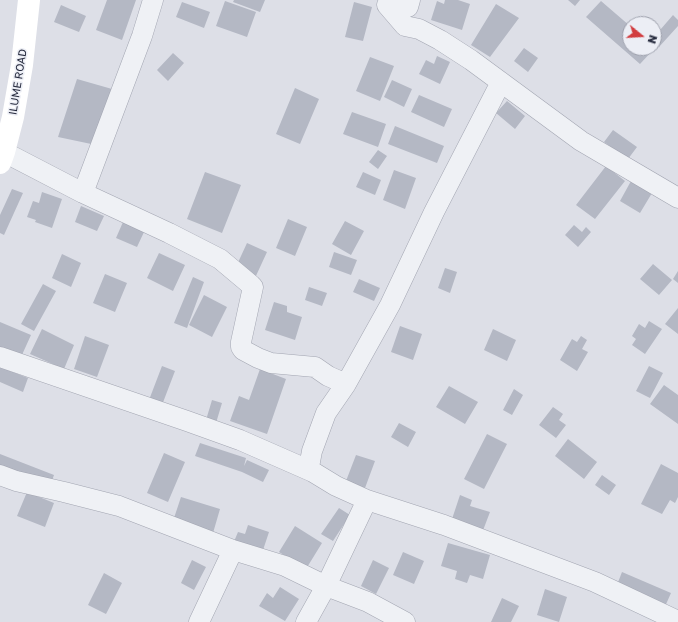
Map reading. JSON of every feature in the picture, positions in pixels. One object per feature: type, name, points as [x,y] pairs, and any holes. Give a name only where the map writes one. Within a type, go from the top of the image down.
[{"type":"street","name":"ILUME ROAD","points":[[2,158],[6,115],[22,65],[28,0]]},
{"type":"street","points":[[83,193],[137,49],[153,0]]},
{"type":"street","points":[[384,0],[409,4]]},
{"type":"street","points":[[409,4],[387,5],[405,26],[419,29],[440,40],[471,60],[580,142],[678,198]]},
{"type":"street","points":[[313,472],[309,467],[312,451],[326,413],[346,384],[390,305],[434,212],[501,82]]},
{"type":"street","points":[[2,158],[83,193],[169,233],[220,259],[253,287],[241,342],[241,347],[243,350],[258,358],[271,362],[315,367],[328,376],[346,384]]},
{"type":"street","points":[[0,357],[240,440],[313,472],[336,486],[367,500],[444,525],[587,580],[678,621]]},
{"type":"street","points":[[0,475],[16,481],[119,506],[233,550],[285,566],[326,586],[368,602],[404,622]]},
{"type":"street","points":[[306,622],[326,586],[367,500]]},
{"type":"street","points":[[199,622],[233,550]]},
{"type":"building","points":[[107,0],[136,0],[122,40],[96,30]]},
{"type":"building","points":[[234,0],[265,0],[260,12],[233,2]]},
{"type":"building","points":[[445,0],[458,0],[470,4],[462,30],[431,20],[437,1],[444,4]]},
{"type":"building","points":[[568,0],[580,0],[575,6]]},
{"type":"building","points":[[225,1],[256,12],[247,37],[216,26]]},
{"type":"building","points":[[601,1],[622,19],[622,48],[586,17]]},
{"type":"building","points":[[182,2],[210,12],[204,28],[176,17]]},
{"type":"building","points":[[354,2],[372,7],[363,41],[345,37]]},
{"type":"building","points":[[496,4],[519,18],[490,57],[471,45]]},
{"type":"building","points":[[61,5],[86,16],[79,32],[54,22]]},
{"type":"building","points":[[673,15],[678,20],[678,26],[662,44],[662,28]]},
{"type":"building","points":[[524,48],[538,58],[528,72],[514,61]]},
{"type":"building","points":[[173,53],[184,63],[168,81],[157,70]]},
{"type":"building","points":[[437,56],[450,62],[440,84],[419,74],[426,60],[434,64]]},
{"type":"building","points":[[631,56],[647,56],[640,64]]},
{"type":"building","points":[[370,57],[394,66],[380,101],[356,91]]},
{"type":"building","points":[[77,79],[119,91],[96,145],[58,137]]},
{"type":"building","points":[[392,80],[412,89],[404,107],[384,97]]},
{"type":"building","points":[[295,88],[319,99],[300,144],[276,134]]},
{"type":"building","points":[[419,95],[452,109],[444,127],[411,112]]},
{"type":"building","points":[[507,101],[525,116],[515,129],[496,113]]},
{"type":"building","points":[[352,112],[386,124],[378,147],[343,134]]},
{"type":"building","points":[[395,126],[444,146],[437,163],[388,144]]},
{"type":"building","points":[[613,130],[637,147],[628,159],[604,142]]},
{"type":"building","points":[[378,150],[387,156],[378,169],[369,162]]},
{"type":"building","points":[[606,166],[625,181],[595,219],[576,205]]},
{"type":"building","points":[[394,170],[416,178],[405,209],[383,200]]},
{"type":"building","points":[[205,172],[241,185],[222,233],[187,219]]},
{"type":"building","points":[[363,172],[381,180],[375,195],[356,187]]},
{"type":"building","points":[[631,181],[652,193],[640,213],[620,201]]},
{"type":"building","points":[[12,189],[23,193],[4,235],[0,233],[0,215]]},
{"type":"building","points":[[42,192],[62,199],[52,228],[35,222],[36,220],[27,217],[33,201],[39,203]]},
{"type":"building","points":[[81,206],[104,216],[97,231],[75,222]]},
{"type":"building","points":[[288,219],[307,227],[295,256],[276,248]]},
{"type":"building","points":[[345,221],[364,231],[351,255],[332,244]]},
{"type":"building","points":[[123,222],[144,232],[137,247],[116,238]]},
{"type":"building","points":[[574,225],[582,232],[586,227],[591,232],[578,247],[565,235]]},
{"type":"building","points":[[247,243],[267,252],[255,278],[235,269]]},
{"type":"building","points":[[334,252],[357,260],[351,275],[329,267]]},
{"type":"building","points":[[159,253],[185,265],[173,291],[147,278]]},
{"type":"building","points":[[62,254],[81,263],[71,287],[52,278]]},
{"type":"building","points":[[653,264],[672,280],[659,295],[640,279]]},
{"type":"building","points":[[445,268],[457,272],[450,293],[438,288]]},
{"type":"building","points":[[678,271],[678,283],[673,279]]},
{"type":"building","points":[[105,274],[127,283],[115,312],[93,303]]},
{"type":"building","points":[[193,277],[204,282],[187,328],[174,323]]},
{"type":"building","points":[[359,279],[380,288],[374,301],[353,292]]},
{"type":"building","points":[[43,284],[56,291],[34,331],[21,324]]},
{"type":"building","points":[[309,287],[327,293],[322,306],[305,300]]},
{"type":"building","points":[[204,295],[227,307],[212,337],[189,325]]},
{"type":"building","points":[[274,302],[287,306],[287,312],[302,317],[295,340],[265,330]]},
{"type":"building","points":[[678,308],[678,334],[665,324]]},
{"type":"building","points":[[649,321],[662,329],[645,354],[632,345],[636,339],[632,336],[639,324],[645,328]]},
{"type":"building","points":[[0,322],[31,335],[21,357],[0,348]]},
{"type":"building","points":[[400,326],[422,334],[413,360],[391,352]]},
{"type":"building","points":[[42,329],[74,345],[64,369],[30,354]]},
{"type":"building","points":[[493,329],[516,340],[507,361],[484,350]]},
{"type":"building","points":[[85,336],[109,345],[97,377],[74,369]]},
{"type":"building","points":[[581,336],[587,340],[582,349],[588,352],[577,371],[560,360],[572,339],[577,342]]},
{"type":"building","points":[[162,366],[175,371],[162,405],[149,400]]},
{"type":"building","points":[[649,366],[663,373],[650,398],[636,391]]},
{"type":"building","points":[[0,367],[28,378],[23,392],[0,382]]},
{"type":"building","points":[[260,369],[286,379],[267,434],[230,421],[239,396],[249,400]]},
{"type":"building","points":[[664,385],[678,395],[678,424],[650,404]]},
{"type":"building","points":[[449,386],[478,402],[465,424],[436,407]]},
{"type":"building","points":[[514,389],[523,395],[512,415],[503,410]]},
{"type":"building","points":[[212,400],[222,403],[216,423],[206,420]]},
{"type":"building","points":[[553,407],[563,414],[559,420],[566,425],[556,438],[539,425]]},
{"type":"building","points":[[399,423],[416,432],[408,447],[391,437]]},
{"type":"building","points":[[487,434],[507,444],[484,489],[464,479]]},
{"type":"building","points":[[568,439],[597,462],[584,479],[555,456]]},
{"type":"building","points":[[200,443],[246,458],[244,466],[247,460],[269,470],[263,482],[242,472],[195,456]]},
{"type":"building","points":[[164,453],[185,462],[168,502],[147,493]]},
{"type":"building","points":[[0,454],[54,475],[50,486],[0,466]]},
{"type":"building","points":[[356,455],[375,461],[365,488],[346,481]]},
{"type":"building","points":[[661,464],[678,473],[678,497],[675,503],[670,500],[662,514],[641,504]]},
{"type":"building","points":[[602,475],[616,485],[609,495],[595,485]]},
{"type":"building","points":[[27,492],[54,503],[45,527],[17,516]]},
{"type":"building","points":[[460,495],[472,500],[470,506],[490,512],[482,533],[451,522]]},
{"type":"building","points":[[181,497],[220,509],[213,533],[173,521]]},
{"type":"building","points":[[339,508],[350,515],[333,541],[321,534]]},
{"type":"building","points":[[248,525],[269,532],[262,553],[233,544],[238,532],[245,534]]},
{"type":"building","points":[[295,526],[322,543],[306,569],[279,552]]},
{"type":"building","points":[[448,543],[490,555],[483,579],[470,575],[467,583],[455,579],[457,571],[441,566]]},
{"type":"building","points":[[403,552],[424,561],[414,584],[393,575]]},
{"type":"building","points":[[192,560],[206,567],[194,590],[181,583]]},
{"type":"building","points":[[373,560],[389,568],[376,594],[361,586]]},
{"type":"building","points":[[622,572],[671,593],[663,611],[615,590]]},
{"type":"building","points":[[104,573],[122,583],[106,614],[88,605]]},
{"type":"building","points":[[280,587],[299,599],[285,621],[259,606],[267,593],[273,598]]},
{"type":"building","points":[[545,589],[567,597],[559,622],[537,615]]},
{"type":"building","points":[[502,598],[519,606],[511,622],[491,622]]}]
